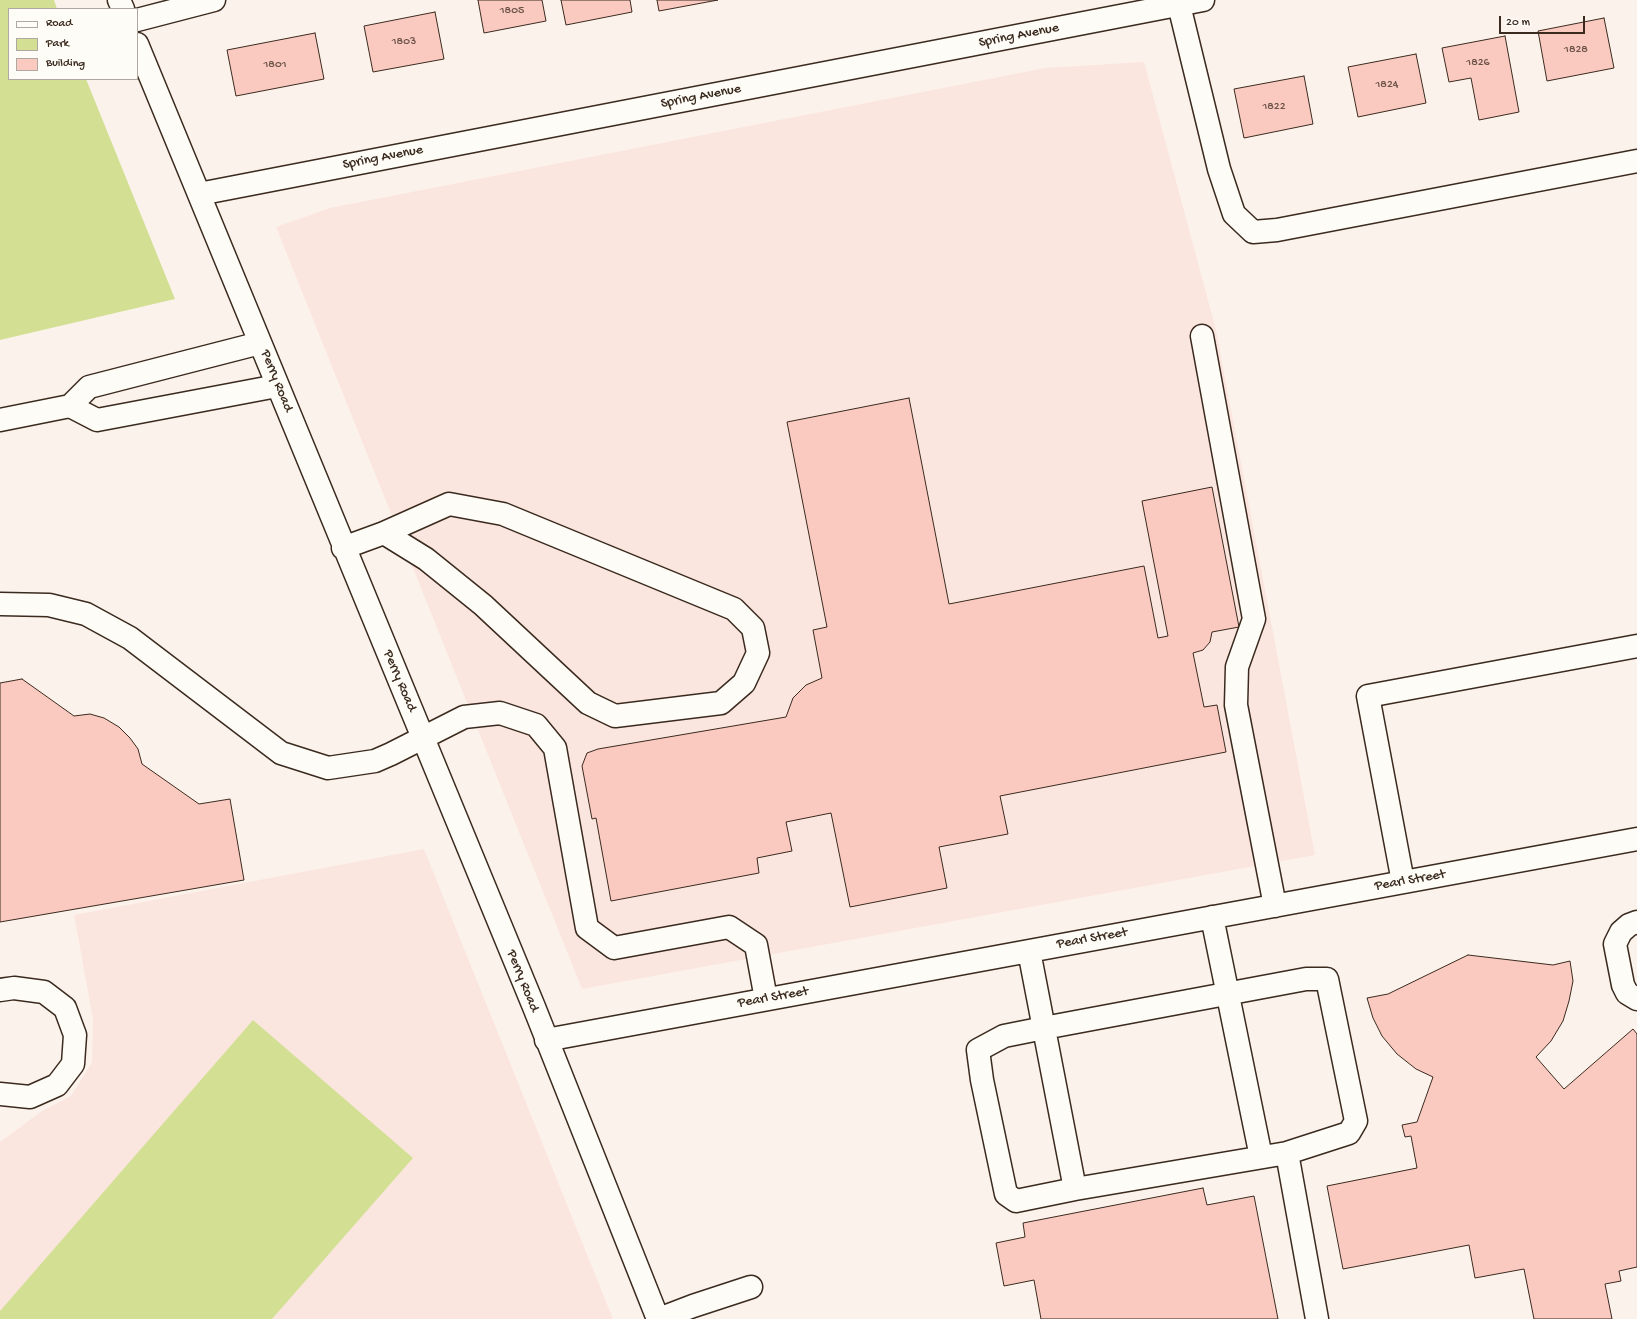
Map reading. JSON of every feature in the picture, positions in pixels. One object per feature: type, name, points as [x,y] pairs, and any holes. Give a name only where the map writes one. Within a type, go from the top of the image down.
[{"type":"street","points":[[138,20],[214,0]]},
{"type":"street","name":"Spring Avenue","points":[[198,194],[1204,0]]},
{"type":"street","points":[[1179,5],[1220,169],[1234,214],[1253,232],[1277,230],[1637,161]]},
{"type":"street","name":"Perry Road","points":[[138,46],[659,1319]]},
{"type":"street","points":[[1202,336],[1254,619],[1237,667],[1236,705],[1275,906]]},
{"type":"street","points":[[0,420],[70,406],[89,387],[260,343]]},
{"type":"street","points":[[70,406],[97,420],[277,386]]},
{"type":"street","points":[[343,548],[384,533],[448,504],[503,514],[734,609],[753,628],[758,652],[744,683],[721,703],[615,716],[588,703],[483,605],[426,558],[384,533]]},
{"type":"street","points":[[0,604],[49,605],[86,614],[130,638],[281,754],[328,768],[375,761],[464,717],[500,713],[536,725],[555,748],[587,928],[614,948],[729,927],[756,945],[766,999]]},
{"type":"street","points":[[1403,882],[1368,696],[1637,646]]},
{"type":"street","name":"Pearl Street","points":[[546,1040],[1637,839]]},
{"type":"street","points":[[1212,917],[1261,1157]]},
{"type":"street","points":[[1637,922],[1621,932],[1615,944],[1623,986],[1627,993],[1637,1000]]},
{"type":"street","points":[[1029,951],[1075,1189]]},
{"type":"street","points":[[1306,979],[1327,979],[1356,1121],[1349,1133],[1287,1153],[1075,1189],[1016,1201],[1006,1194],[982,1080],[978,1050],[1004,1036],[1228,994],[1306,979]]},
{"type":"street","points":[[0,990],[14,988],[44,992],[66,1008],[75,1035],[73,1064],[57,1085],[30,1096],[0,1094]]},
{"type":"street","points":[[1287,1153],[1317,1319]]},
{"type":"street","points":[[659,1319],[751,1287]]},
{"type":"shaded area","points":[[1144,62],[1216,330],[1315,855],[582,989],[276,227],[330,208],[1045,68]]},
{"type":"shaded area","points":[[424,849],[613,1319],[0,1319],[0,1142],[42,1111],[71,1096],[92,1062],[93,1019],[74,915]]},
{"type":"green space","points":[[0,0],[54,0],[57,8],[8,8],[8,80],[86,80],[175,299],[0,340]]},
{"type":"green space","points":[[253,1020],[413,1158],[272,1319],[0,1319],[0,1311]]},
{"type":"building","points":[[478,0],[542,0],[546,21],[484,33]]},
{"type":"building","points":[[561,0],[630,0],[632,12],[566,25]]},
{"type":"building","points":[[657,0],[718,0],[659,11]]},
{"type":"building","points":[[435,12],[444,59],[373,72],[364,26]]},
{"type":"building","points":[[1604,18],[1614,68],[1547,81],[1538,31]]},
{"type":"building","points":[[315,33],[324,79],[236,96],[227,50]]},
{"type":"building","points":[[1505,36],[1519,112],[1479,120],[1471,78],[1449,82],[1442,48]]},
{"type":"building","points":[[1416,54],[1426,103],[1358,117],[1348,67]]},
{"type":"building","points":[[1304,76],[1313,124],[1244,138],[1234,89]]},
{"type":"building","points":[[909,398],[949,604],[1144,566],[1158,638],[1168,636],[1142,501],[1212,487],[1239,627],[1212,632],[1210,642],[1203,650],[1193,653],[1204,707],[1217,705],[1226,752],[1000,796],[1008,834],[939,847],[947,888],[850,907],[831,813],[786,822],[792,851],[757,858],[759,873],[611,901],[596,818],[592,819],[582,766],[587,753],[598,749],[786,717],[793,698],[806,685],[822,678],[813,630],[827,627],[787,422]]},
{"type":"building","points":[[22,679],[74,716],[90,714],[104,718],[119,727],[138,749],[142,764],[199,804],[230,799],[244,880],[0,922],[0,683]]},
{"type":"building","points":[[1468,955],[1553,965],[1570,961],[1573,981],[1563,1021],[1551,1041],[1536,1057],[1564,1089],[1633,1029],[1637,1034],[1637,1267],[1619,1271],[1621,1281],[1605,1284],[1612,1319],[1534,1319],[1524,1269],[1475,1278],[1469,1245],[1343,1269],[1327,1186],[1417,1168],[1411,1136],[1405,1137],[1402,1125],[1417,1122],[1433,1077],[1416,1069],[1397,1054],[1382,1036],[1373,1018],[1367,998],[1388,994]]},
{"type":"building","points":[[1203,1188],[1207,1205],[1254,1196],[1278,1319],[1041,1319],[1034,1280],[1004,1286],[996,1243],[1025,1237],[1023,1223]]}]
